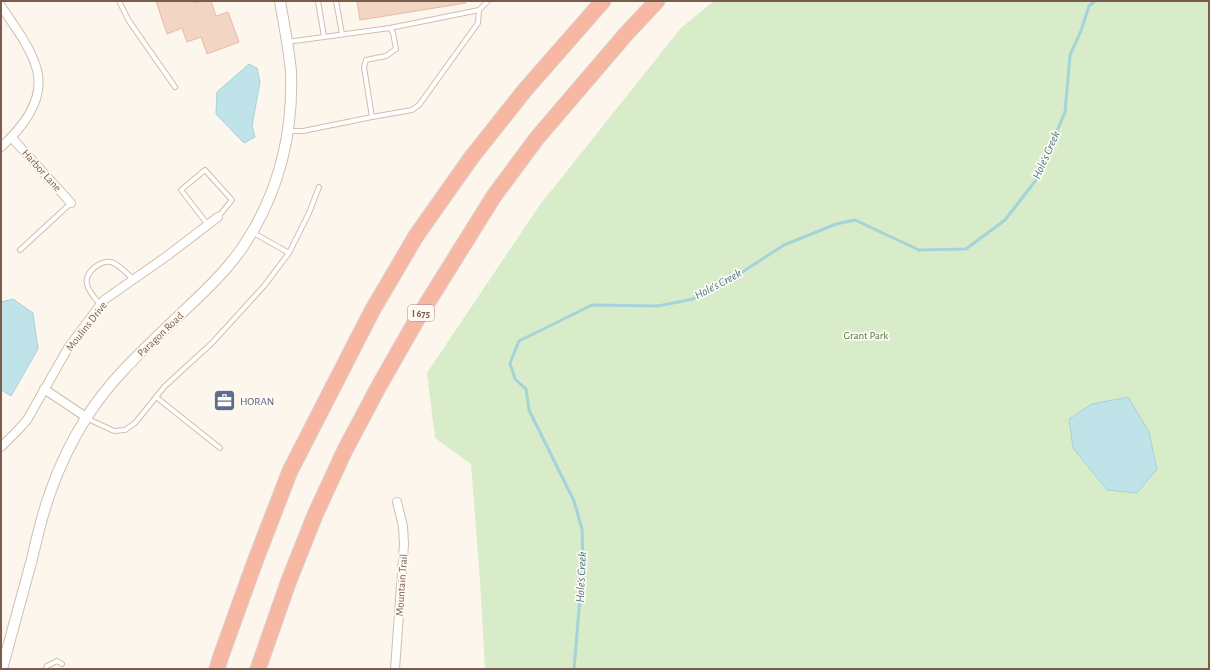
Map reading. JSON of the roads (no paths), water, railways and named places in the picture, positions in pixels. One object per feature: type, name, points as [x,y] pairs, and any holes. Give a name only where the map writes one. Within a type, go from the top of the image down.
[{"type":"highway","points":[[217,669],[256,559],[290,471],[372,310],[416,236],[470,158],[525,90],[603,1]]},
{"type":"highway","name":"I 675","points":[[258,669],[288,583],[315,515],[345,450],[416,321],[494,196],[529,149],[626,34],[657,1]]},
{"type":"street","name":"Paragon Road","points":[[2,669],[49,495],[61,463],[86,417],[110,385],[233,261],[252,232],[273,192],[288,131],[291,98],[291,73],[280,1]]},
{"type":"street","points":[[1,6],[28,48],[37,71],[38,82],[36,99],[29,115],[12,138],[1,147]]},
{"type":"street","name":"Harbor Lane","points":[[12,138],[71,203]]},
{"type":"street","name":"Moulins Drive","points":[[2,443],[16,432],[27,420],[68,348],[104,300],[167,256],[218,217]]},
{"type":"street","points":[[44,389],[86,417]]},
{"type":"street","name":"Mountain Trail","points":[[395,669],[404,544],[403,526],[397,502]]},
{"type":"lane","points":[[120,1],[129,21],[175,87]]},
{"type":"lane","points":[[318,1],[324,37]]},
{"type":"lane","points":[[336,1],[342,34]]},
{"type":"lane","points":[[286,42],[390,28],[479,10],[488,1]]},
{"type":"lane","points":[[288,131],[303,131],[412,110],[419,106],[478,23],[479,10]]},
{"type":"lane","points":[[372,117],[364,67],[366,60],[386,56],[396,49],[393,33],[390,28]]},
{"type":"lane","points":[[208,225],[181,190],[206,170],[232,200],[218,217]]},
{"type":"lane","points":[[86,417],[114,431],[125,430],[135,423],[165,386],[221,334],[264,286],[289,253],[309,213],[319,187]]},
{"type":"lane","points":[[20,250],[71,203]]},
{"type":"lane","points":[[252,232],[289,253]]},
{"type":"lane","points":[[100,306],[87,286],[86,279],[89,272],[104,262],[112,262],[133,280]]},
{"type":"lane","points":[[156,397],[220,448]]},
{"type":"lane","points":[[46,669],[47,666],[57,661],[62,664]]},
{"type":"water","points":[[249,64],[257,68],[260,82],[252,126],[255,137],[244,143],[216,114],[217,92]]},
{"type":"water","points":[[13,299],[33,313],[38,349],[11,396],[1,390],[1,302]]},
{"type":"water","points":[[1128,397],[1149,432],[1157,469],[1137,493],[1107,490],[1073,448],[1069,419],[1092,404]]},
{"type":"waterway","name":"Hole's Creek","points":[[574,669],[583,562],[582,529],[574,501],[529,410],[526,389],[515,379],[510,363],[519,341],[592,305],[658,306],[693,299],[733,278],[784,245],[836,224],[855,220],[919,250],[966,249],[1005,220],[1036,180],[1065,112],[1070,55],[1081,31],[1089,6],[1095,1]]},
{"type":"place","name":"HORAN","points":[[224,401]]},
{"type":"park label","name":"Grant Park","points":[[866,335]]}]
